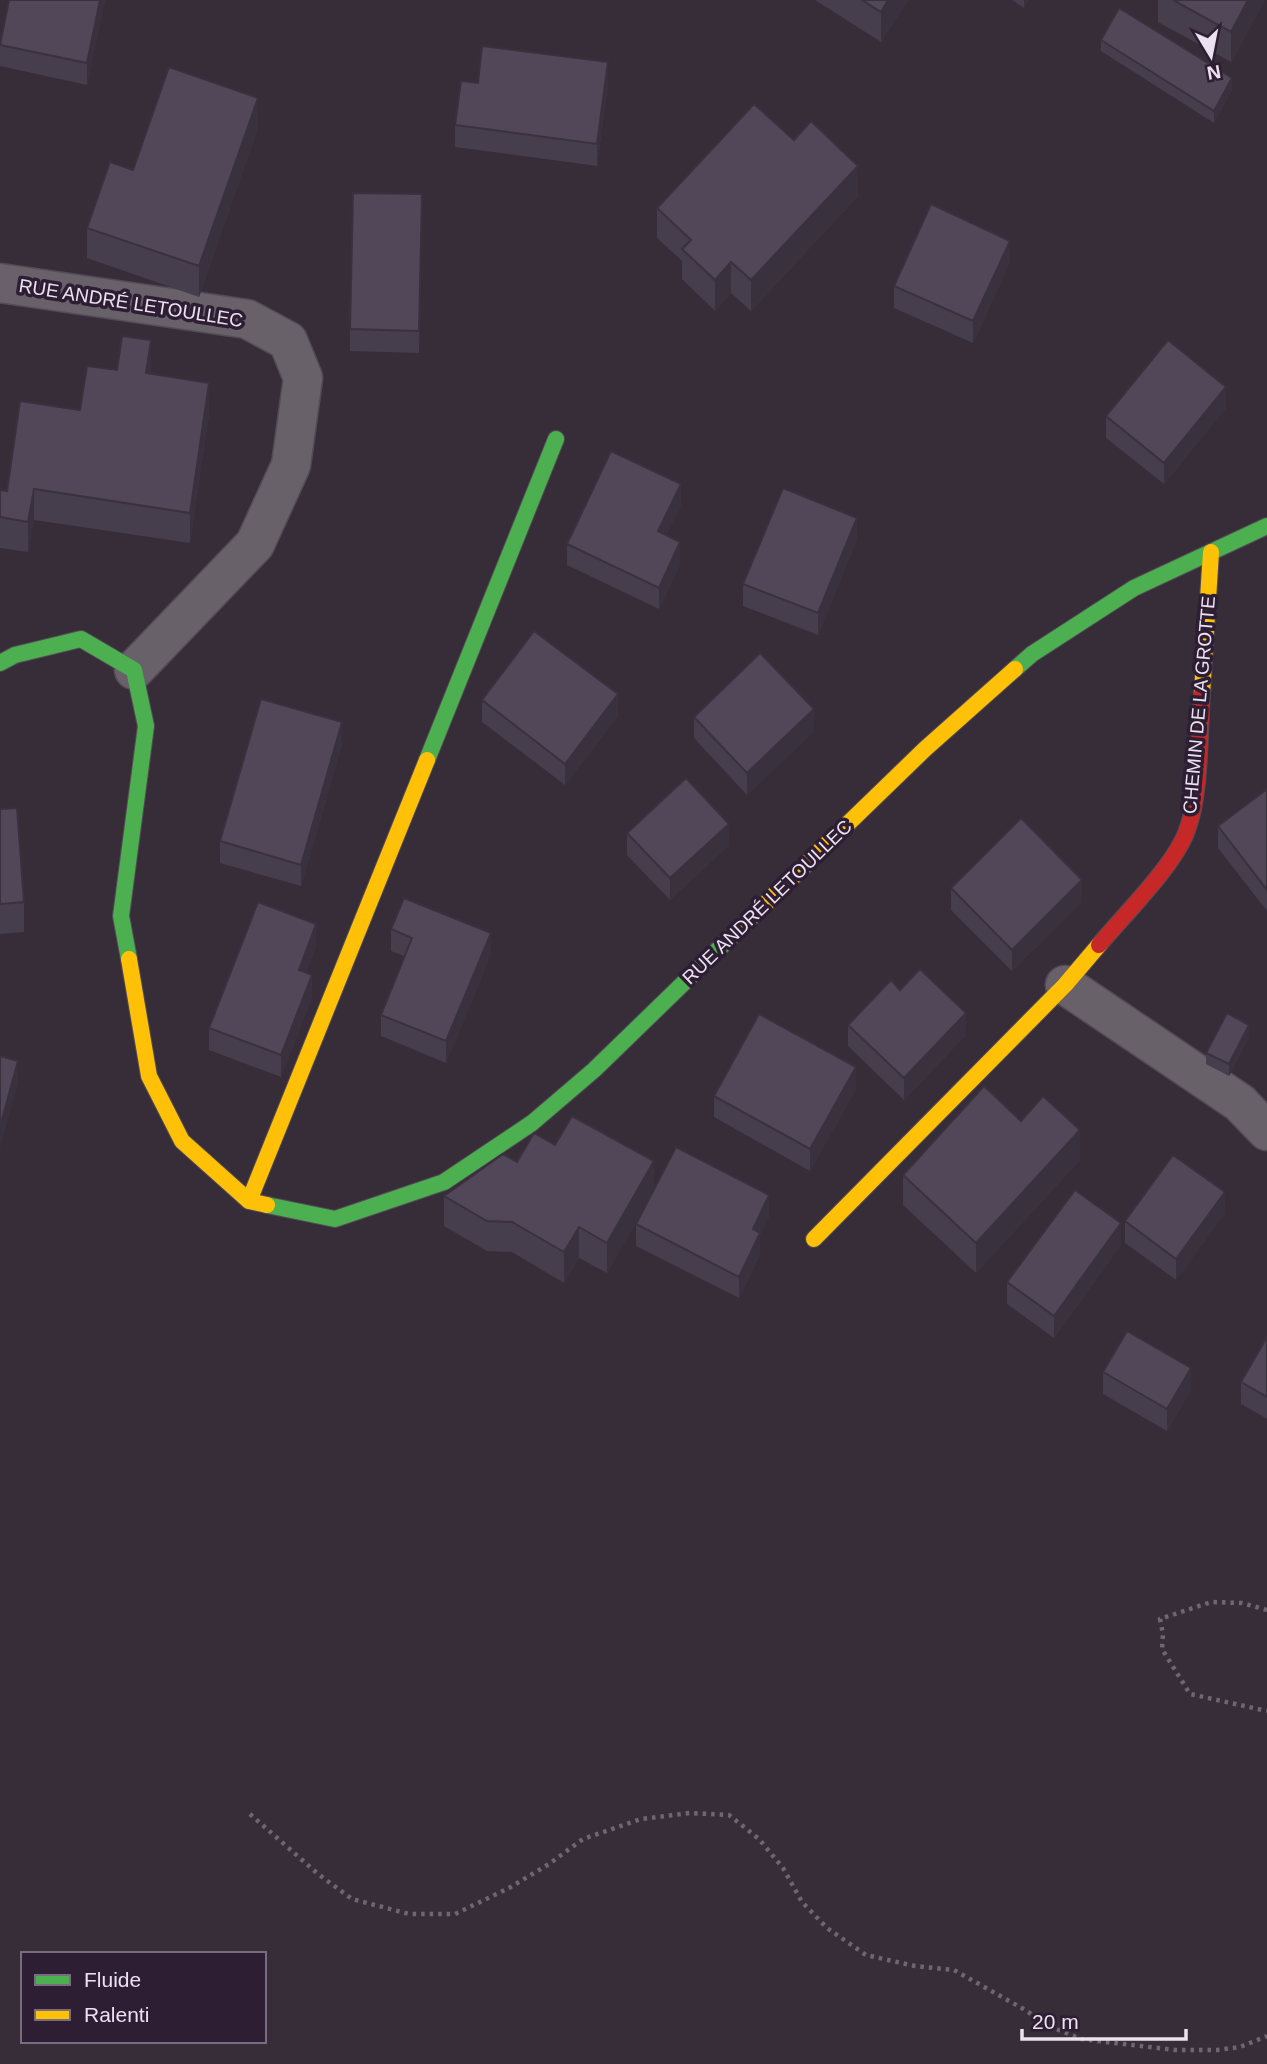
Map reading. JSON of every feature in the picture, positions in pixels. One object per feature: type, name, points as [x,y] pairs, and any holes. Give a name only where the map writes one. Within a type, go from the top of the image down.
[{"type":"main road","points":[[0,663],[15,655],[81,639],[134,670],[146,726],[121,916],[132,992],[149,1076],[182,1141],[249,1201],[556,439]]},
{"type":"main road","name":"RUE ANDRÉ LETOULLEC","points":[[249,1201],[335,1219],[444,1182],[532,1123],[594,1070],[915,759],[1032,654],[1134,588],[1267,526]]},
{"type":"main road","name":"CHEMIN DE LA GROTTE","points":[[814,1239],[1065,985],[1164,869],[1186,834],[1195,796],[1211,552]]},
{"type":"street","name":"RUE ANDRÉ LETOULLEC","points":[[0,283],[247,319],[288,341],[303,378],[291,465],[255,544],[134,670]]},
{"type":"street","points":[[1065,985],[1240,1103],[1267,1131]]},
{"type":"path","points":[[1267,1610],[1242,1603],[1211,1602],[1160,1619],[1162,1649],[1190,1694],[1267,1711]]},
{"type":"path","points":[[250,1814],[318,1874],[352,1899],[410,1914],[455,1914],[550,1864],[583,1839],[641,1819],[690,1813],[729,1815],[759,1839],[783,1868],[802,1902],[827,1928],[866,1955],[915,1966],[954,1970],[1027,2011],[1044,2024],[1081,2039],[1175,2050],[1216,2050],[1240,2047],[1267,2036]]},
{"type":"building","points":[[9,0],[100,0],[87,63],[0,45]]},
{"type":"building","points":[[862,0],[888,0],[881,12]]},
{"type":"building","points":[[1173,0],[1248,0],[1231,32]]},
{"type":"building","points":[[1119,8],[1232,78],[1214,111],[1101,40]]},
{"type":"building","points":[[482,46],[608,62],[597,144],[455,125],[461,81],[478,83]]},
{"type":"building","points":[[169,67],[258,98],[199,266],[87,228],[110,162],[133,170]]},
{"type":"building","points":[[754,104],[794,140],[811,121],[858,166],[751,280],[731,262],[715,280],[682,249],[691,240],[657,208]]},
{"type":"building","points":[[353,193],[422,194],[419,331],[350,329]]},
{"type":"building","points":[[931,204],[1010,241],[973,321],[894,286]]},
{"type":"building","points":[[122,336],[151,340],[146,373],[209,383],[190,513],[34,489],[28,522],[0,517],[0,490],[7,491],[20,401],[80,410],[87,366],[117,370]]},
{"type":"building","points":[[1168,340],[1226,387],[1164,463],[1106,416]]},
{"type":"building","points":[[611,451],[681,484],[658,531],[680,542],[659,588],[567,544]]},
{"type":"building","points":[[783,488],[857,518],[818,613],[743,584]]},
{"type":"building","points":[[534,631],[618,694],[565,764],[482,700]]},
{"type":"building","points":[[760,653],[814,709],[747,773],[694,717]]},
{"type":"building","points":[[261,699],[342,722],[301,865],[220,841]]},
{"type":"building","points":[[686,778],[729,824],[670,878],[627,833]]},
{"type":"building","points":[[1267,789],[1267,890],[1218,826]]},
{"type":"building","points":[[17,808],[24,902],[0,904],[0,809]]},
{"type":"building","points":[[1021,818],[1082,880],[1012,950],[951,888]]},
{"type":"building","points":[[404,898],[491,933],[446,1041],[381,1015],[412,938],[391,929]]},
{"type":"building","points":[[258,902],[316,924],[299,970],[312,975],[281,1055],[209,1028]]},
{"type":"building","points":[[920,969],[966,1013],[904,1078],[848,1025],[891,980],[900,990]]},
{"type":"building","points":[[1227,1013],[1249,1025],[1229,1064],[1206,1053]]},
{"type":"building","points":[[759,1014],[856,1067],[810,1149],[714,1096]]},
{"type":"building","points":[[0,1056],[18,1061],[0,1127]]},
{"type":"building","points":[[984,1086],[1021,1121],[1043,1096],[1080,1130],[976,1243],[903,1175]]},
{"type":"building","points":[[572,1116],[654,1161],[607,1243],[579,1227],[564,1252],[512,1222],[487,1221],[444,1196],[503,1154],[517,1162],[534,1133],[555,1145]]},
{"type":"building","points":[[676,1147],[769,1195],[753,1229],[760,1233],[739,1277],[636,1224]]},
{"type":"building","points":[[1173,1155],[1225,1192],[1176,1259],[1125,1221]]},
{"type":"building","points":[[1075,1190],[1121,1223],[1054,1316],[1007,1282]]},
{"type":"building","points":[[1127,1331],[1191,1368],[1167,1409],[1103,1372]]},
{"type":"building","points":[[1267,1337],[1267,1397],[1241,1382]]},
{"type":"traffic: fast","points":[[427,760],[556,439]]},
{"type":"traffic: fast","points":[[1015,669],[1032,654],[1134,588],[1267,526]]},
{"type":"traffic: fast","points":[[0,663],[15,655],[81,639],[134,670],[146,726],[121,916],[129,959]]},
{"type":"traffic: fast","points":[[267,1205],[335,1219],[444,1182],[532,1123],[594,1070],[731,937]]},
{"type":"traffic: slow","points":[[1202,693],[1211,552]]},
{"type":"traffic: slow","points":[[731,937],[925,749],[1015,669]]},
{"type":"traffic: slow","points":[[249,1201],[427,760]]},
{"type":"traffic: slow","points":[[814,1239],[1065,985],[1099,945]]},
{"type":"traffic: slow","points":[[129,959],[149,1076],[182,1141],[249,1201],[267,1205]]},
{"type":"traffic: jam","points":[[1099,945],[1159,876],[1186,833],[1197,784],[1202,693]]}]
